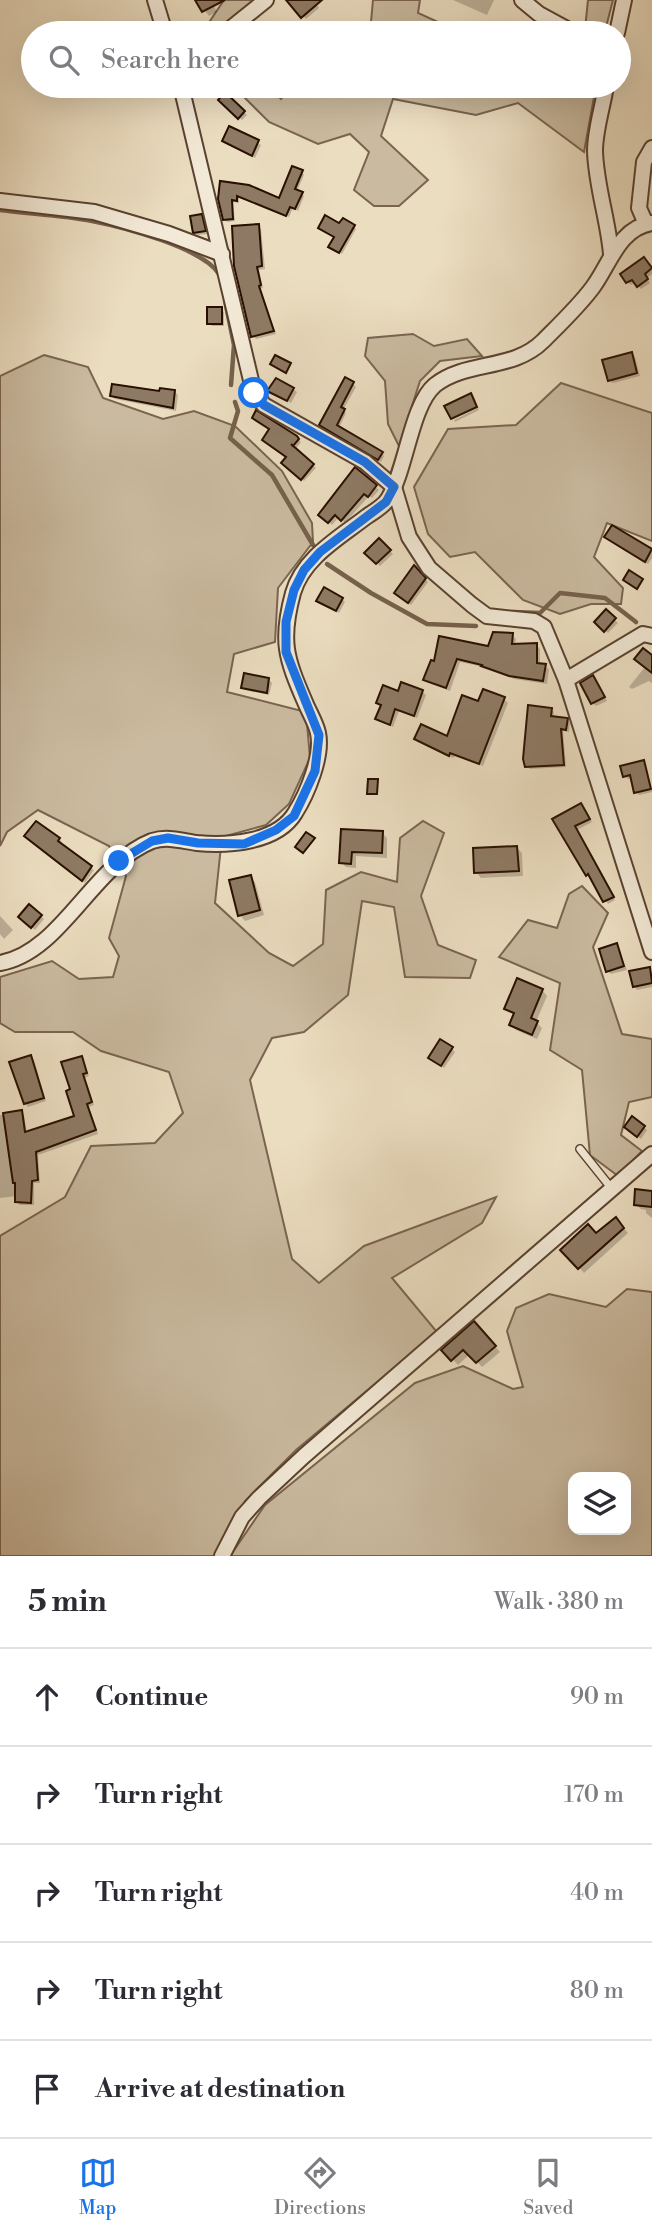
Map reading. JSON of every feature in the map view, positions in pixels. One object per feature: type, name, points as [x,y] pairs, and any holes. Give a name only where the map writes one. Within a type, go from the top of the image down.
[{"type":"street","points":[[155,0],[161,21]]},
{"type":"street","points":[[240,21],[266,0]]},
{"type":"street","points":[[522,0],[552,21]]},
{"type":"street","points":[[620,21],[624,0]]},
{"type":"street","points":[[184,98],[254,393],[264,405],[365,462],[394,487],[409,537],[429,568],[487,616],[534,621],[544,627],[566,680],[652,952]]},
{"type":"street","points":[[604,98],[595,147],[596,173],[609,230],[611,254]]},
{"type":"street","points":[[0,962],[10,961],[38,947],[119,861],[152,841],[168,838],[198,843],[244,844],[276,830],[294,816],[315,771],[319,735],[286,652],[286,622],[294,590],[304,570],[320,552],[386,502],[394,487],[421,408],[433,387],[455,374],[506,363],[541,344],[592,288],[604,271],[611,254],[626,237],[649,223],[639,208],[644,162],[652,148]]},
{"type":"street","points":[[0,201],[94,212],[169,234],[222,254]]},
{"type":"street","points":[[566,680],[643,634],[652,636]]},
{"type":"street","points":[[222,1556],[242,1517],[259,1498],[652,1154]]},
{"type":"lane","points":[[580,1149],[611,1189]]},
{"type":"shaded area","points":[[224,0],[259,0],[234,21],[210,21]]},
{"type":"shaded area","points":[[373,0],[420,0],[418,13],[436,21],[371,21]]},
{"type":"shaded area","points":[[588,0],[613,0],[608,21],[586,21]]},
{"type":"shaded area","points":[[245,98],[594,98],[584,152],[518,103],[476,115],[393,99],[381,136],[428,180],[399,206],[374,206],[354,190],[369,152],[350,134],[318,144],[269,122]]},
{"type":"shaded area","points":[[413,334],[434,346],[467,339],[482,356],[440,361],[420,381],[399,446],[388,424],[385,381],[365,356],[368,338]]},
{"type":"shaded area","points":[[44,355],[88,367],[103,398],[163,419],[194,411],[235,426],[282,471],[312,523],[313,542],[278,588],[275,642],[234,654],[227,692],[306,712],[310,758],[289,804],[266,825],[222,837],[215,903],[269,953],[293,966],[323,944],[326,890],[361,872],[397,882],[400,838],[423,821],[444,833],[421,896],[438,945],[476,960],[470,978],[405,977],[394,907],[362,901],[348,995],[304,1032],[272,1038],[250,1080],[292,1259],[319,1283],[364,1246],[496,1197],[482,1223],[392,1278],[437,1332],[296,1450],[245,1501],[217,1556],[0,1556],[0,1236],[65,1197],[91,1146],[155,1143],[183,1113],[169,1072],[101,1051],[73,1032],[15,1032],[0,1023],[0,977],[52,961],[79,979],[113,977],[119,956],[109,938],[126,876],[109,846],[38,810],[7,832],[0,846],[0,376]]},
{"type":"shaded area","points":[[561,383],[652,413],[652,541],[607,523],[594,557],[623,588],[621,604],[591,604],[560,614],[523,600],[475,552],[450,557],[428,534],[414,487],[448,429],[516,425]]},
{"type":"shaded area","points":[[582,886],[608,913],[593,947],[622,1034],[652,1039],[652,1097],[629,1102],[621,1135],[642,1151],[618,1176],[590,1155],[582,1070],[550,1050],[560,983],[499,957],[528,920],[557,928],[569,894]]},
{"type":"shaded area","points":[[627,1289],[652,1292],[652,1556],[230,1556],[265,1505],[415,1383],[463,1366],[513,1389],[523,1387],[507,1331],[516,1308],[549,1294],[606,1307]]},
{"type":"building","points":[[195,0],[225,0],[202,12]]},
{"type":"building","points":[[286,0],[322,0],[301,18]]},
{"type":"building","points":[[231,98],[245,111],[238,119],[218,100]]},
{"type":"building","points":[[229,126],[259,140],[252,156],[222,141]]},
{"type":"building","points":[[292,166],[303,170],[295,189],[303,192],[295,209],[290,207],[286,216],[237,196],[237,201],[232,200],[233,219],[223,220],[218,199],[220,181],[249,185],[279,198]]},
{"type":"building","points":[[202,214],[206,231],[193,233],[190,216]]},
{"type":"building","points":[[325,215],[339,223],[343,218],[355,225],[339,253],[328,247],[334,237],[318,228]]},
{"type":"building","points":[[259,224],[262,266],[257,267],[259,286],[274,331],[251,337],[234,266],[232,226]]},
{"type":"building","points":[[644,257],[652,268],[645,274],[648,279],[637,287],[632,280],[626,283],[620,274]]},
{"type":"building","points":[[207,307],[222,307],[222,324],[207,324]]},
{"type":"building","points":[[632,352],[637,373],[608,381],[602,360]]},
{"type":"building","points":[[275,355],[291,363],[286,373],[270,364]]},
{"type":"building","points":[[345,377],[354,382],[341,407],[345,409],[337,425],[383,452],[378,460],[319,425]]},
{"type":"building","points":[[276,378],[294,388],[287,401],[267,391]]},
{"type":"building","points":[[112,384],[159,391],[160,388],[175,390],[173,408],[110,396]]},
{"type":"building","points":[[471,393],[477,407],[451,419],[444,406]]},
{"type":"building","points":[[256,410],[299,439],[293,446],[314,464],[301,480],[281,463],[286,457],[262,440],[269,429],[252,418]]},
{"type":"building","points":[[355,467],[377,485],[368,497],[364,494],[341,521],[335,515],[328,523],[318,515]]},
{"type":"building","points":[[612,525],[652,549],[645,562],[604,537]]},
{"type":"building","points":[[379,538],[391,550],[376,564],[364,553]]},
{"type":"building","points":[[414,565],[426,578],[408,603],[394,593]]},
{"type":"building","points":[[629,570],[643,579],[637,589],[623,580]]},
{"type":"building","points":[[324,587],[343,598],[336,611],[316,601]]},
{"type":"building","points":[[606,609],[616,618],[604,632],[594,622]]},
{"type":"building","points":[[493,632],[513,633],[512,644],[537,643],[537,663],[546,664],[543,681],[509,676],[457,659],[446,688],[423,680],[431,660],[434,661],[439,636],[488,646]]},
{"type":"building","points":[[643,648],[652,655],[652,673],[634,659]]},
{"type":"building","points":[[244,673],[269,678],[267,693],[241,688]]},
{"type":"building","points":[[593,675],[605,697],[591,704],[580,683]]},
{"type":"building","points":[[401,682],[423,690],[414,716],[395,709],[390,725],[375,719],[381,705],[376,703],[383,685],[398,691]]},
{"type":"building","points":[[483,689],[505,697],[479,764],[450,753],[449,756],[414,739],[421,724],[447,736],[462,695],[478,701]]},
{"type":"building","points":[[528,705],[552,708],[551,716],[568,718],[566,730],[561,729],[564,765],[525,767],[523,759]]},
{"type":"building","points":[[644,760],[651,789],[634,793],[630,775],[623,777],[620,766]]},
{"type":"building","points":[[368,779],[378,779],[377,794],[367,794]]},
{"type":"building","points":[[581,803],[590,819],[575,826],[614,897],[603,902],[552,819]]},
{"type":"building","points":[[36,821],[92,866],[82,881],[24,836]]},
{"type":"building","points":[[341,829],[383,831],[382,853],[352,852],[351,864],[339,863]]},
{"type":"building","points":[[306,832],[315,838],[303,853],[295,847]]},
{"type":"building","points":[[517,846],[519,871],[474,873],[473,848]]},
{"type":"building","points":[[251,875],[260,910],[238,916],[229,880]]},
{"type":"building","points":[[29,904],[42,915],[31,928],[18,917]]},
{"type":"building","points":[[617,943],[624,966],[606,972],[599,949]]},
{"type":"building","points":[[650,967],[652,983],[633,987],[629,971]]},
{"type":"building","points":[[517,978],[543,989],[531,1018],[538,1021],[532,1035],[509,1025],[514,1013],[504,1009]]},
{"type":"building","points":[[440,1039],[453,1047],[441,1066],[428,1058]]},
{"type":"building","points":[[31,1055],[44,1098],[24,1104],[9,1062]]},
{"type":"building","points":[[82,1056],[87,1073],[83,1074],[92,1102],[87,1104],[96,1130],[36,1152],[38,1180],[32,1181],[31,1203],[15,1202],[15,1183],[3,1113],[22,1110],[25,1132],[74,1116],[66,1091],[70,1089],[61,1062]]},
{"type":"building","points":[[632,1116],[645,1126],[637,1137],[624,1127]]},
{"type":"building","points":[[635,1189],[652,1191],[652,1207],[634,1205]]},
{"type":"building","points":[[616,1217],[624,1228],[578,1269],[560,1250],[588,1224],[596,1233]]},
{"type":"building","points":[[474,1321],[496,1346],[476,1363],[463,1350],[451,1361],[441,1350]]},
{"type":"waterway","points":[[0,210],[81,219],[142,234],[180,247],[197,256],[219,274]]},
{"type":"waterway","points":[[225,300],[234,345],[231,385]]},
{"type":"waterway","points":[[235,402],[238,411],[230,438],[272,475],[313,545]]},
{"type":"waterway","points":[[327,564],[371,593],[427,624],[476,626]]},
{"type":"waterway","points":[[513,612],[540,613],[560,593],[605,598],[636,622]]},
{"type":"route","points":[[119,861],[152,841],[168,838],[198,843],[244,844],[276,830],[294,816],[315,771],[319,735],[286,652],[286,622],[294,590],[304,570],[320,552],[386,502],[394,487],[365,462],[264,405],[254,393]]}]
